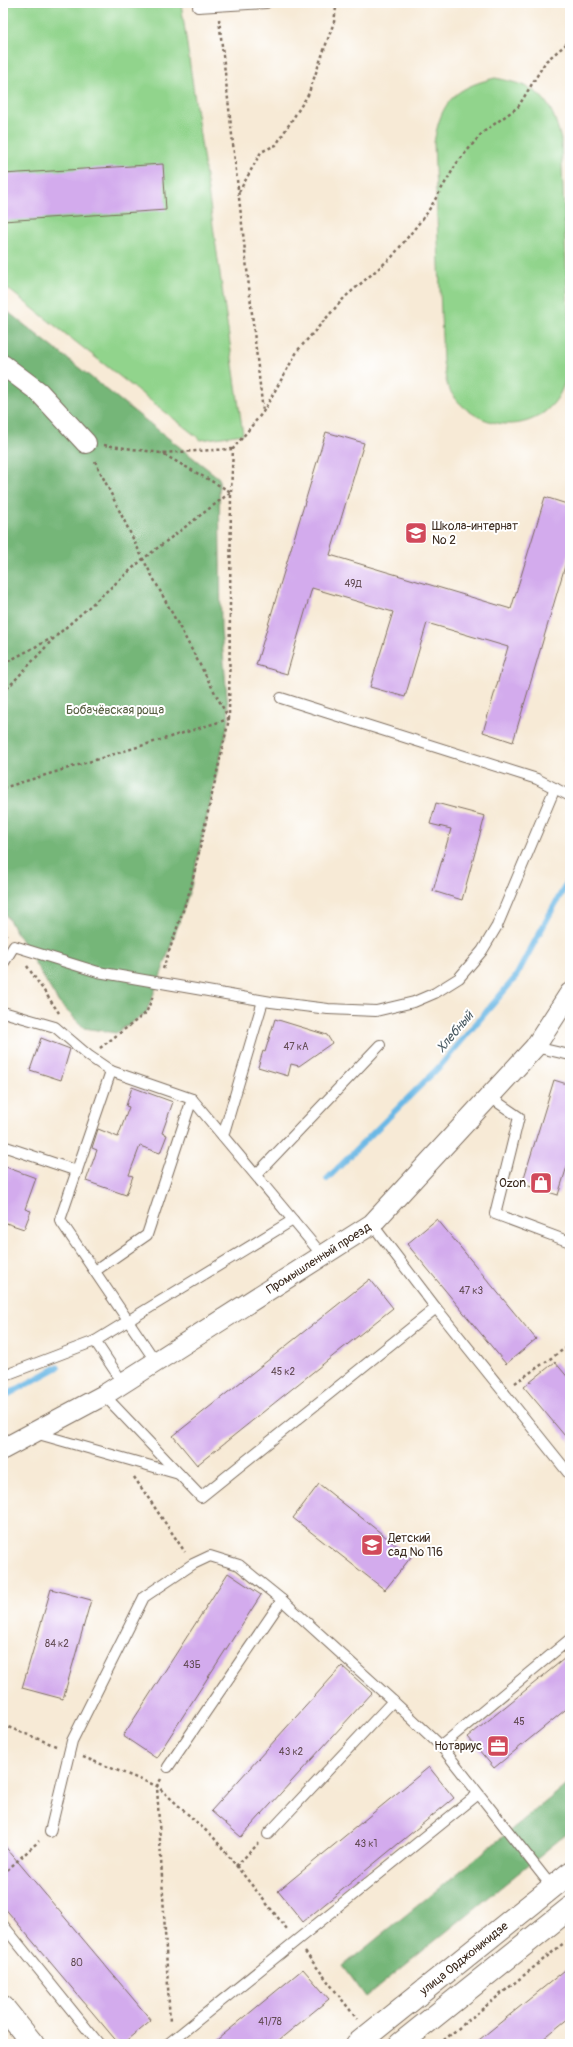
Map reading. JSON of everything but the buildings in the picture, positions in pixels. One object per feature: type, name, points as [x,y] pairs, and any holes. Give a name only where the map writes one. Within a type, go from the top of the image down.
[{"type":"main road","name":"улица Орджоникидзе","points":[[357,2044],[570,1873]]},
{"type":"main road","points":[[400,2044],[570,1909]]},
{"type":"main road","points":[[3,2007],[33,2044]]},
{"type":"street","points":[[3,366],[38,392],[86,443]]},
{"type":"street","name":"Промышленный проезд","points":[[3,1449],[104,1395],[372,1224],[490,1097],[535,1046],[570,993]]},
{"type":"lane","points":[[198,7],[266,3]]},
{"type":"lane","points":[[281,698],[537,779],[570,796]]},
{"type":"lane","points":[[3,964],[14,946],[98,972],[263,1001],[328,1009],[376,1011],[414,1002],[435,993],[459,978],[482,951],[498,926],[555,788]]},
{"type":"lane","points":[[223,1136],[263,1001]]},
{"type":"lane","points":[[3,1012],[55,1027],[89,1056],[111,1071],[192,1099],[323,1256]]},
{"type":"lane","points":[[256,1175],[380,1045]]},
{"type":"lane","points":[[535,1046],[570,1055]]},
{"type":"lane","points":[[111,1071],[60,1220],[156,1362]]},
{"type":"lane","points":[[490,1097],[519,1117],[494,1214],[570,1242]]},
{"type":"lane","points":[[95,1271],[146,1235],[192,1099]]},
{"type":"lane","points":[[3,1146],[77,1171]]},
{"type":"lane","points":[[3,1376],[95,1341],[293,1220]]},
{"type":"lane","points":[[372,1224],[436,1308],[570,1474]]},
{"type":"lane","points":[[104,1395],[201,1497],[436,1308]]},
{"type":"lane","points":[[95,1341],[123,1383]]},
{"type":"lane","points":[[35,1433],[179,1474]]},
{"type":"lane","points":[[50,1832],[72,1741],[144,1597],[194,1564],[210,1556],[239,1565],[282,1600],[393,1700],[441,1746],[477,1795],[552,1888]]},
{"type":"lane","points":[[168,1767],[282,1600]]},
{"type":"lane","points":[[441,1746],[570,1639]]},
{"type":"lane","points":[[268,1834],[393,1700]]},
{"type":"lane","points":[[169,2043],[477,1795]]},
{"type":"lane","points":[[3,1925],[99,2044]]},
{"type":"path","points":[[239,192],[261,152],[276,145],[308,95],[334,22],[336,8],[340,3]]},
{"type":"path","points":[[218,6],[263,412]]},
{"type":"path","points":[[89,1056],[146,1013],[158,983],[191,887],[229,719],[230,492],[233,449],[263,412],[298,350],[345,297],[392,257],[427,213],[457,163],[482,133],[518,106],[546,61],[570,41]]},
{"type":"path","points":[[86,443],[161,453],[233,449]]},
{"type":"path","points":[[86,443],[143,558],[229,719]]},
{"type":"path","points":[[161,453],[230,492]]},
{"type":"path","points":[[3,694],[55,637],[143,558],[230,492]]},
{"type":"path","points":[[3,664],[55,637]]},
{"type":"path","points":[[3,788],[229,719]]},
{"type":"path","points":[[3,930],[62,1017]]},
{"type":"path","points":[[503,1391],[570,1345]]},
{"type":"path","points":[[121,1458],[194,1564]]},
{"type":"path","points":[[3,1726],[157,1786],[214,1838],[360,2022]]},
{"type":"path","points":[[157,1786],[169,2043]]},
{"type":"path","points":[[3,1874],[50,1832]]},
{"type":"path","points":[[236,1866],[268,1834]]},
{"type":"path","points":[[439,2044],[570,1938]]},
{"type":"green space","points":[[3,3],[181,3],[243,434],[201,440],[3,285]]},
{"type":"green space","points":[[495,78],[522,85],[540,96],[553,113],[561,140],[570,359],[562,388],[553,404],[541,415],[527,421],[512,424],[498,423],[483,419],[470,412],[458,402],[449,389],[443,362],[434,143],[441,117],[452,98],[469,86]]},
{"type":"green space","name":"Бобачёвская роща","points":[[3,308],[219,478],[221,630],[229,719],[191,887],[158,983],[146,1013],[116,1033],[84,1028],[59,1003],[3,910]]},
{"type":"green space","points":[[570,1782],[570,1831],[366,1997],[343,1966]]},
{"type":"waterway","name":"Хлебный","points":[[327,1179],[441,1065],[515,978],[570,877]]},
{"type":"waterway","name":"Хлебный","points":[[3,1397],[58,1367]]},
{"type":"place","name":"Школа-интернат № 2","points":[[416,533]]},
{"type":"place","name":"Ozon","points":[[541,1183]]},
{"type":"place","name":"Детский сад № 116","points":[[372,1545]]},
{"type":"place","name":"Нотариус","points":[[498,1746]]}]
